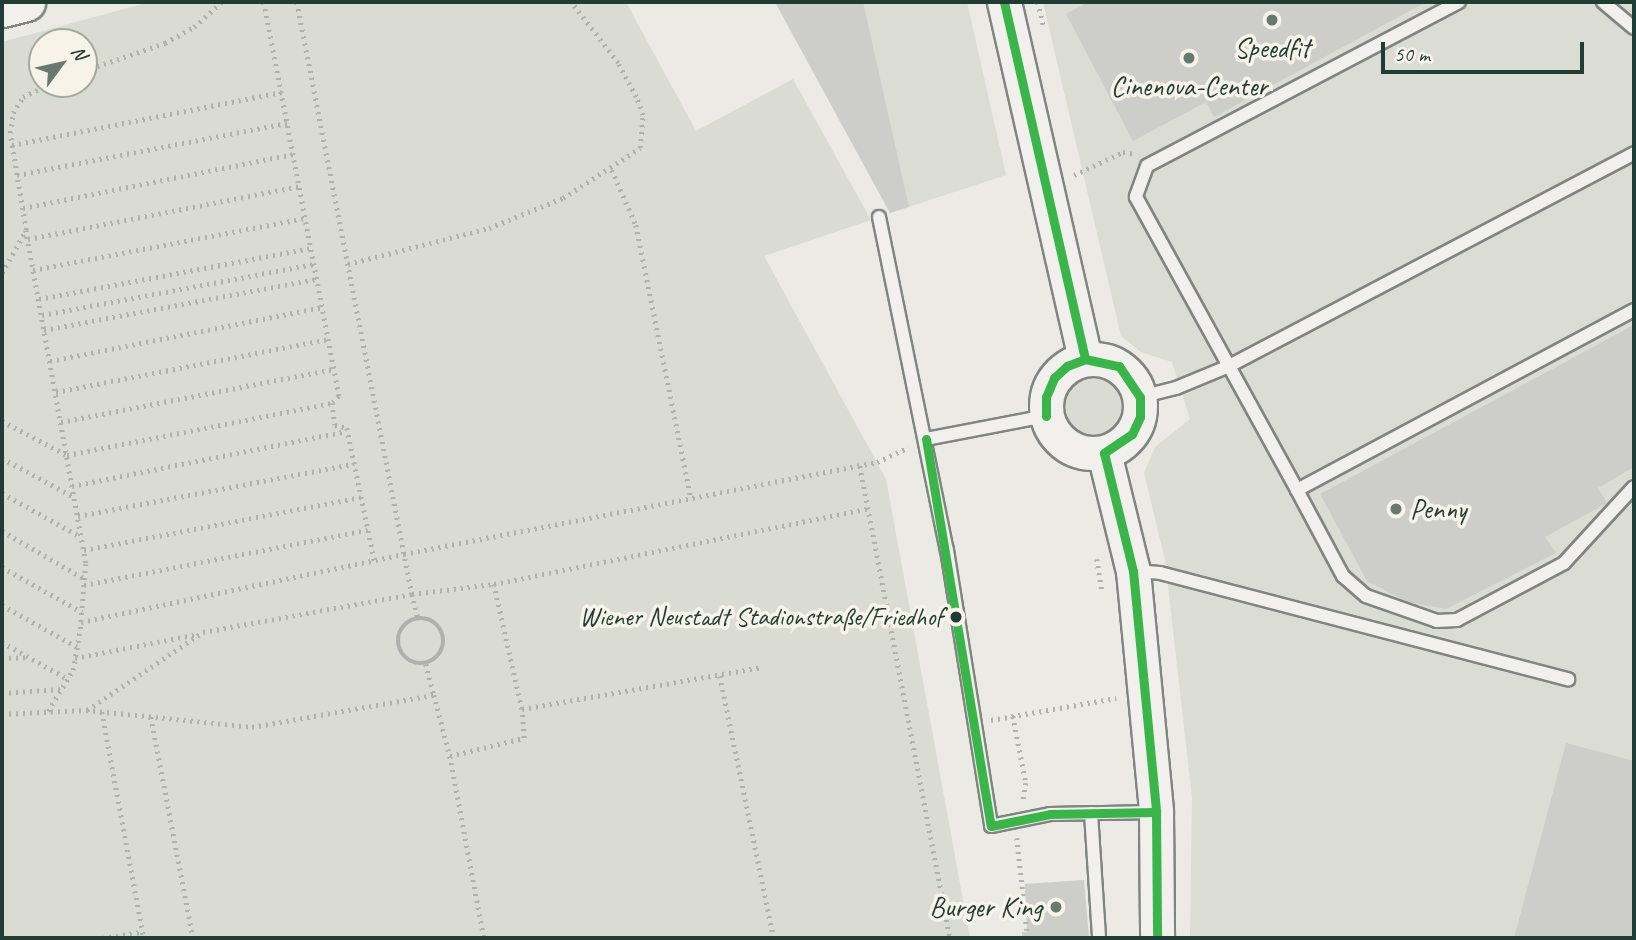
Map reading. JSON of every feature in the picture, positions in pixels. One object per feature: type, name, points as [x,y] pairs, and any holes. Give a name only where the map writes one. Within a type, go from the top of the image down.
[{"type":"main road","points":[[2,8],[26,2]]},
{"type":"street","points":[[1004,2],[1085,359]]},
{"type":"street","points":[[1085,359],[1119,366],[1133,381],[1140,397],[1140,417],[1132,434],[1104,453],[1086,454],[1067,446],[1046,416],[1046,397],[1054,378],[1067,366],[1085,359]]},
{"type":"street","points":[[1104,453],[1133,571],[1156,812],[1157,938]]},
{"type":"lane","points":[[1459,2],[1147,166],[1136,197],[1343,576],[1366,596],[1437,621],[1458,620],[1564,563],[1634,487]]},
{"type":"lane","points":[[1604,2],[1634,28]]},
{"type":"lane","points":[[1140,397],[1176,388],[1229,366],[1634,153]]},
{"type":"lane","points":[[879,217],[926,439],[976,723],[991,826],[1050,814],[1156,812]]},
{"type":"lane","points":[[1297,490],[1634,310]]},
{"type":"lane","points":[[926,439],[1046,416]]},
{"type":"lane","points":[[1133,571],[1160,573],[1568,679]]},
{"type":"lane","points":[[1091,813],[1099,938]]},
{"type":"path","points":[[98,66],[165,43],[194,27],[222,2]]},
{"type":"path","points":[[2,421],[67,455],[332,403],[339,396],[264,2]]},
{"type":"path","points":[[297,2],[418,618]]},
{"type":"path","points":[[348,264],[489,228],[563,198],[612,170],[640,148],[643,115],[618,63],[571,2]]},
{"type":"path","points":[[12,145],[282,92]]},
{"type":"path","points":[[28,94],[23,97],[13,113],[12,145],[84,550],[85,582],[75,658],[68,679],[47,712]]},
{"type":"path","points":[[17,175],[287,123]]},
{"type":"path","points":[[1074,175],[1123,152],[1131,151],[1147,166]]},
{"type":"path","points":[[23,208],[293,154]]},
{"type":"path","points":[[612,170],[636,225],[691,498]]},
{"type":"path","points":[[28,239],[300,186]]},
{"type":"path","points":[[33,270],[305,218]]},
{"type":"path","points":[[2,273],[26,230]]},
{"type":"path","points":[[38,299],[311,248]]},
{"type":"path","points":[[42,314],[314,264]]},
{"type":"path","points":[[44,330],[317,279]]},
{"type":"path","points":[[50,361],[322,307]]},
{"type":"path","points":[[55,392],[328,339]]},
{"type":"path","points":[[61,422],[334,369]]},
{"type":"path","points":[[332,403],[335,425],[347,431]]},
{"type":"path","points":[[347,431],[375,563]]},
{"type":"path","points":[[72,486],[347,431]]},
{"type":"path","points":[[81,622],[375,563],[404,554],[860,466],[926,439]]},
{"type":"path","points":[[2,458],[75,498]]},
{"type":"path","points":[[78,516],[354,464]]},
{"type":"path","points":[[860,466],[950,938]]},
{"type":"path","points":[[2,493],[81,537]]},
{"type":"path","points":[[84,550],[361,497]]},
{"type":"path","points":[[75,658],[412,594],[494,584],[867,509]]},
{"type":"path","points":[[2,531],[85,582],[368,530]]},
{"type":"path","points":[[2,567],[82,612]]},
{"type":"path","points":[[450,756],[524,738],[523,709],[494,584]]},
{"type":"path","points":[[2,605],[77,647]]},
{"type":"path","points":[[418,618],[433,621],[445,641],[439,656],[426,664],[411,662],[399,646],[405,625],[418,618]]},
{"type":"path","points":[[86,710],[206,632]]},
{"type":"path","points":[[2,642],[68,679]]},
{"type":"path","points":[[2,658],[28,657]]},
{"type":"path","points":[[426,664],[450,756],[484,938]]},
{"type":"path","points":[[523,709],[762,667]]},
{"type":"path","points":[[720,676],[774,938]]},
{"type":"path","points":[[2,692],[61,689]]},
{"type":"path","points":[[2,714],[86,710],[252,727],[434,695]]},
{"type":"path","points":[[976,723],[1116,698]]},
{"type":"path","points":[[102,712],[144,938]]},
{"type":"path","points":[[151,717],[193,938]]},
{"type":"path","points":[[102,938],[143,932]]},
{"type":"shaded area","points":[[150,2],[626,2],[696,131],[793,79],[871,220],[764,256],[886,479],[970,938],[2,938],[2,42],[28,35],[28,98],[98,98],[98,28],[54,28]]},
{"type":"shaded area","points":[[775,2],[967,2],[1006,175],[890,213]]},
{"type":"shaded area","points":[[1043,2],[1634,2],[1634,938],[1190,938],[1192,797],[1165,560],[1144,473],[1155,447],[1190,419],[1172,362],[1141,352],[1121,336]]},
{"type":"shaded area","points":[[1092,378],[1109,383],[1117,391],[1122,408],[1117,425],[1109,433],[1092,438],[1075,433],[1067,425],[1062,408],[1067,391],[1075,383]]},
{"type":"building","points":[[775,2],[863,2],[909,207],[890,213]]},
{"type":"building","name":"Cinenova-Center","points":[[1089,2],[1426,2],[1214,117],[1206,102],[1133,141],[1066,14]]},
{"type":"building","points":[[1634,325],[1634,467],[1598,488],[1607,503],[1545,537],[1556,553],[1446,609],[1407,602],[1367,581],[1320,494]]},
{"type":"building","points":[[1566,743],[1634,761],[1634,938],[1514,938]]},
{"type":"building","name":"Burger King","points":[[1084,880],[1089,938],[1022,938],[1022,932],[1027,932],[1025,884]]},
{"type":"transit line","points":[[1004,2],[1085,359]]},
{"type":"transit line","points":[[1046,416],[1046,397],[1054,378],[1067,366],[1085,359],[1119,366],[1140,397],[1140,417],[1132,434],[1104,453]]},
{"type":"transit line","points":[[926,439],[991,826]]},
{"type":"transit line","points":[[1104,453],[1133,571],[1156,812],[1157,938]]},
{"type":"transit line","points":[[991,826],[1050,814],[1156,812]]},
{"type":"place","name":"Speedfit","points":[[1272,20]]},
{"type":"place","name":"Cinenova-Center","points":[[1189,58]]},
{"type":"place","name":"Penny","points":[[1396,509]]},
{"type":"place","name":"Wiener Neustadt Stadionstraße/Friedhof","points":[[956,617]]},
{"type":"place","name":"Burger King","points":[[1056,907]]}]
